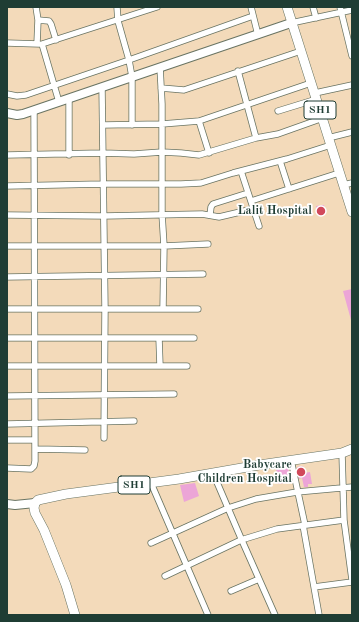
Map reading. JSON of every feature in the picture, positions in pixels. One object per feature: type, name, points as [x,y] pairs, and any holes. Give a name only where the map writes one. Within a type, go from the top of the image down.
[{"type":"main road","name":"SH1","points":[[287,7],[339,173],[348,184],[352,212]]},
{"type":"main road","name":"SH1","points":[[35,503],[41,499],[62,495],[151,483],[342,453],[352,450]]},
{"type":"main road","points":[[35,503],[35,513],[47,537],[66,584],[75,615]]},
{"type":"street","points":[[36,7],[39,44],[60,102]]},
{"type":"street","points":[[117,7],[118,20],[132,77],[132,124]]},
{"type":"street","points":[[7,44],[39,44],[56,40],[157,7]]},
{"type":"street","points":[[251,7],[258,35]]},
{"type":"street","points":[[313,7],[316,18]]},
{"type":"street","points":[[340,10],[352,56]]},
{"type":"street","points":[[7,113],[17,115],[60,102],[291,23],[316,18],[340,10],[352,10]]},
{"type":"street","points":[[7,94],[21,96],[253,16]]},
{"type":"street","points":[[38,20],[49,21],[56,40]]},
{"type":"street","points":[[161,88],[184,90],[301,51]]},
{"type":"street","points":[[160,67],[162,124],[162,214],[164,246],[163,309]]},
{"type":"street","points":[[238,71],[256,138]]},
{"type":"street","points":[[103,124],[162,124],[199,121],[311,83]]},
{"type":"street","points":[[278,111],[352,84]]},
{"type":"street","points":[[102,87],[104,216],[104,438]]},
{"type":"street","points":[[68,155],[69,98]]},
{"type":"street","points":[[7,468],[31,469],[34,466],[36,449],[34,110]]},
{"type":"street","points":[[7,155],[68,155],[103,153],[134,154],[162,152],[199,155],[256,138],[278,134],[323,118]]},
{"type":"street","points":[[199,121],[209,153]]},
{"type":"street","points":[[7,186],[202,183],[280,161],[352,132]]},
{"type":"street","points":[[280,161],[288,189]]},
{"type":"street","points":[[241,171],[259,226]]},
{"type":"street","points":[[251,201],[339,173]]},
{"type":"street","points":[[210,215],[213,204],[248,193]]},
{"type":"street","points":[[7,215],[34,214],[104,216],[207,214],[222,217],[253,209]]},
{"type":"street","points":[[7,246],[164,246],[208,244]]},
{"type":"street","points":[[7,277],[203,274]]},
{"type":"street","points":[[7,309],[198,309]]},
{"type":"street","points":[[7,338],[194,338]]},
{"type":"street","points":[[159,338],[160,366]]},
{"type":"street","points":[[7,366],[187,366]]},
{"type":"street","points":[[7,396],[174,394]]},
{"type":"street","points":[[7,424],[134,421]]},
{"type":"street","points":[[7,440],[36,440]]},
{"type":"street","points":[[36,449],[85,450]]},
{"type":"street","points":[[314,587],[352,581],[344,520],[342,453]]},
{"type":"street","points":[[291,460],[304,525],[319,615]]},
{"type":"street","points":[[213,473],[275,615]]},
{"type":"street","points":[[151,483],[208,615]]},
{"type":"street","points":[[151,543],[228,508],[256,498],[352,487]]},
{"type":"street","points":[[7,504],[15,505],[35,503]]},
{"type":"street","points":[[165,576],[241,540],[277,529],[344,520]]},
{"type":"street","points":[[231,591],[259,579]]},
{"type":"building","points":[[324,205],[326,214],[318,216],[316,206]]},
{"type":"building","points":[[352,289],[352,320],[351,320],[343,291]]},
{"type":"building","points":[[303,466],[304,473],[310,472],[312,484],[308,484],[308,487],[304,487],[302,478],[299,479],[297,467]]},
{"type":"building","points":[[288,467],[291,482],[278,484],[276,469]]},
{"type":"building","points":[[195,483],[199,496],[184,502],[180,485]]},
{"type":"place","name":"Lalit Hospital","points":[[321,211]]},
{"type":"place","name":"Babycare Children Hospital","points":[[301,472]]}]
